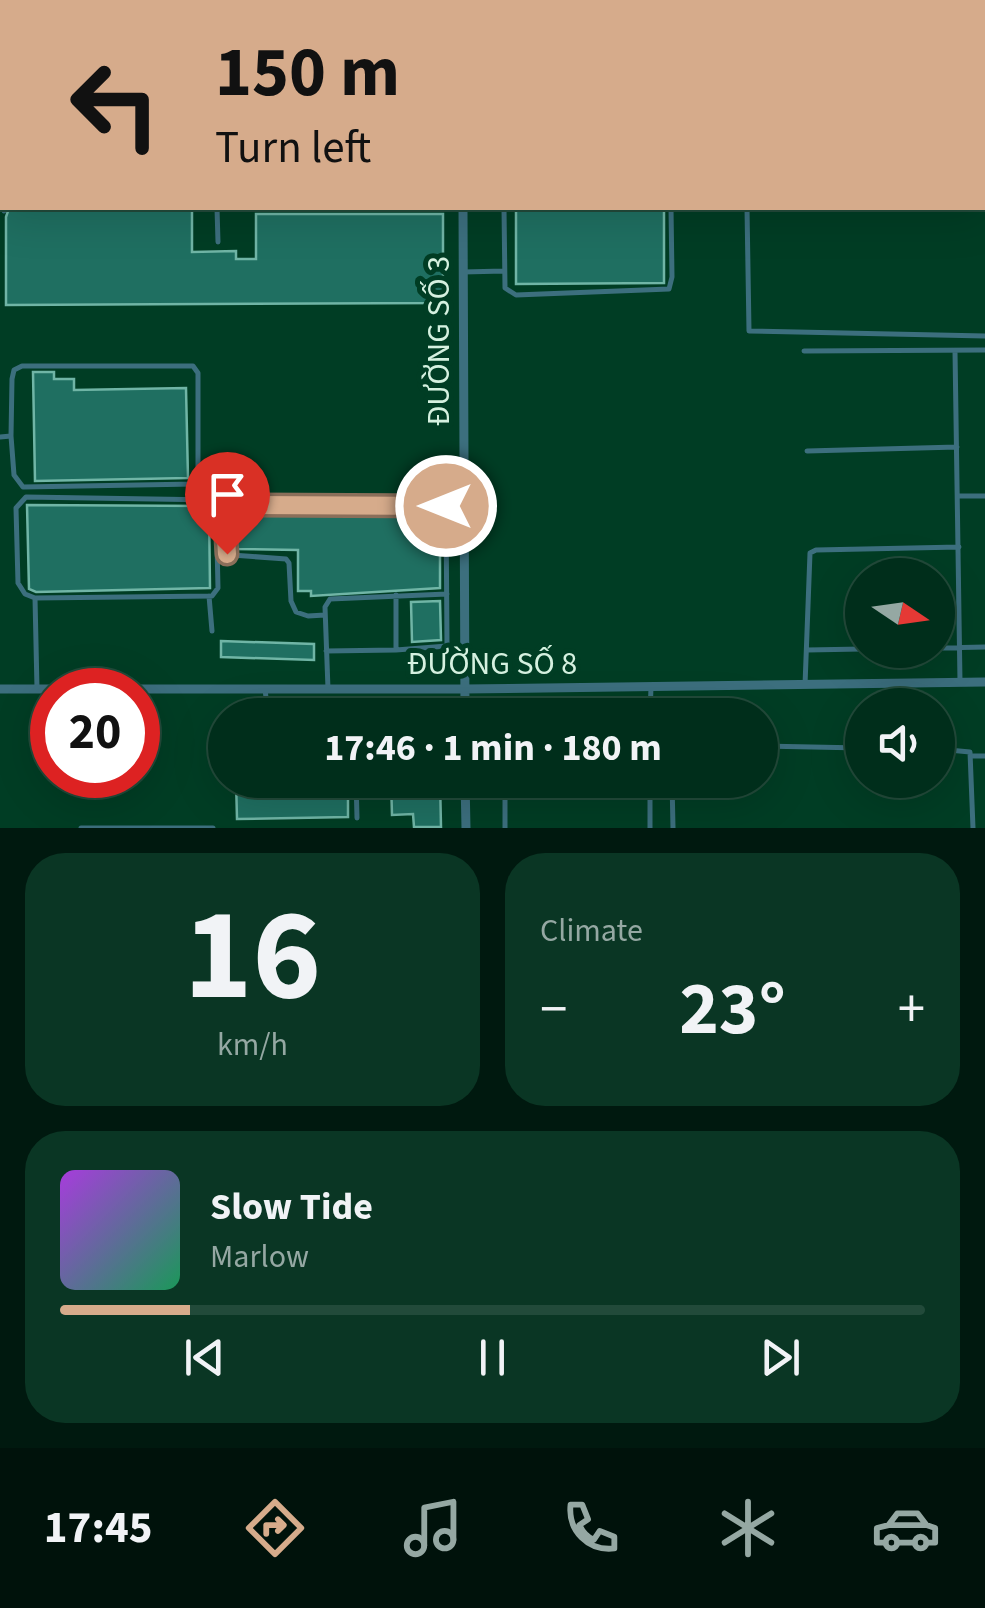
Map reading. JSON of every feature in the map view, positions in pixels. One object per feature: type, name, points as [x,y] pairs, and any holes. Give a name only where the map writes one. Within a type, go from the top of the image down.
[{"type":"street","name":"ĐƯỜNG SỐ 3","points":[[463,210],[464,698]]},
{"type":"street","name":"ĐƯỜNG SỐ 8","points":[[160,689],[985,682]]},
{"type":"street","name":"ĐƯỜNG SỐ 8","points":[[0,688],[30,688]]},
{"type":"street","points":[[465,798],[466,828]]},
{"type":"lane","points":[[218,210],[218,242]]},
{"type":"lane","points":[[504,210],[506,288],[516,294],[668,290],[672,277],[671,210]]},
{"type":"lane","points":[[747,210],[748,331],[985,336]]},
{"type":"lane","points":[[463,272],[504,271]]},
{"type":"lane","points":[[804,351],[985,350]]},
{"type":"lane","points":[[956,352],[960,682]]},
{"type":"lane","points":[[22,366],[193,366],[198,373],[196,484],[23,486],[14,475],[12,436],[12,379],[14,370],[22,366]]},
{"type":"lane","points":[[0,437],[12,436]]},
{"type":"lane","points":[[807,451],[957,447]]},
{"type":"lane","points":[[958,496],[985,496]]},
{"type":"lane","points":[[26,497],[216,500],[217,592],[209,596],[35,598],[25,594],[18,583],[16,508],[26,497]]},
{"type":"lane","points":[[325,615],[296,612],[286,559],[232,556],[225,552],[226,506],[446,506],[447,646],[326,652]]},
{"type":"lane","points":[[805,684],[810,553],[958,547]]},
{"type":"lane","points":[[328,689],[325,607],[333,597],[447,594]]},
{"type":"lane","points":[[396,595],[396,650]]},
{"type":"lane","points":[[209,596],[212,631]]},
{"type":"lane","points":[[35,598],[36,668]]},
{"type":"lane","points":[[955,648],[985,647]]},
{"type":"lane","points":[[807,650],[845,649]]},
{"type":"lane","points":[[889,684],[889,688]]},
{"type":"lane","points":[[650,687],[650,698]]},
{"type":"lane","points":[[266,689],[267,698]]},
{"type":"lane","points":[[778,746],[845,748]]},
{"type":"lane","points":[[955,750],[985,756]]},
{"type":"lane","points":[[972,756],[973,828]]},
{"type":"lane","points":[[356,798],[357,818]]},
{"type":"lane","points":[[504,828],[505,798]]},
{"type":"lane","points":[[650,798],[650,828]]},
{"type":"lane","points":[[672,798],[673,828]]},
{"type":"lane","points":[[81,828],[213,828]]},
{"type":"building","points":[[8,210],[192,210],[192,252],[236,251],[236,259],[256,259],[256,214],[443,214],[443,303],[6,305]]},
{"type":"building","points":[[516,210],[664,210],[664,283],[516,284]]},
{"type":"building","points":[[33,372],[54,372],[54,379],[74,379],[74,390],[186,388],[188,478],[35,481]]},
{"type":"building","points":[[27,505],[209,506],[210,588],[36,592],[29,589]]},
{"type":"building","points":[[234,512],[440,512],[440,588],[311,596],[311,591],[298,591],[298,550],[234,549]]},
{"type":"building","points":[[440,601],[441,640],[412,642],[411,602]]},
{"type":"building","points":[[221,641],[314,644],[314,660],[221,657]]},
{"type":"building","points":[[236,798],[348,798],[348,817],[237,819]]},
{"type":"building","points":[[392,798],[440,798],[441,827],[414,827],[413,814],[392,815]]},
{"type":"route","points":[[227,554],[224,508],[228,505],[446,506]]}]
